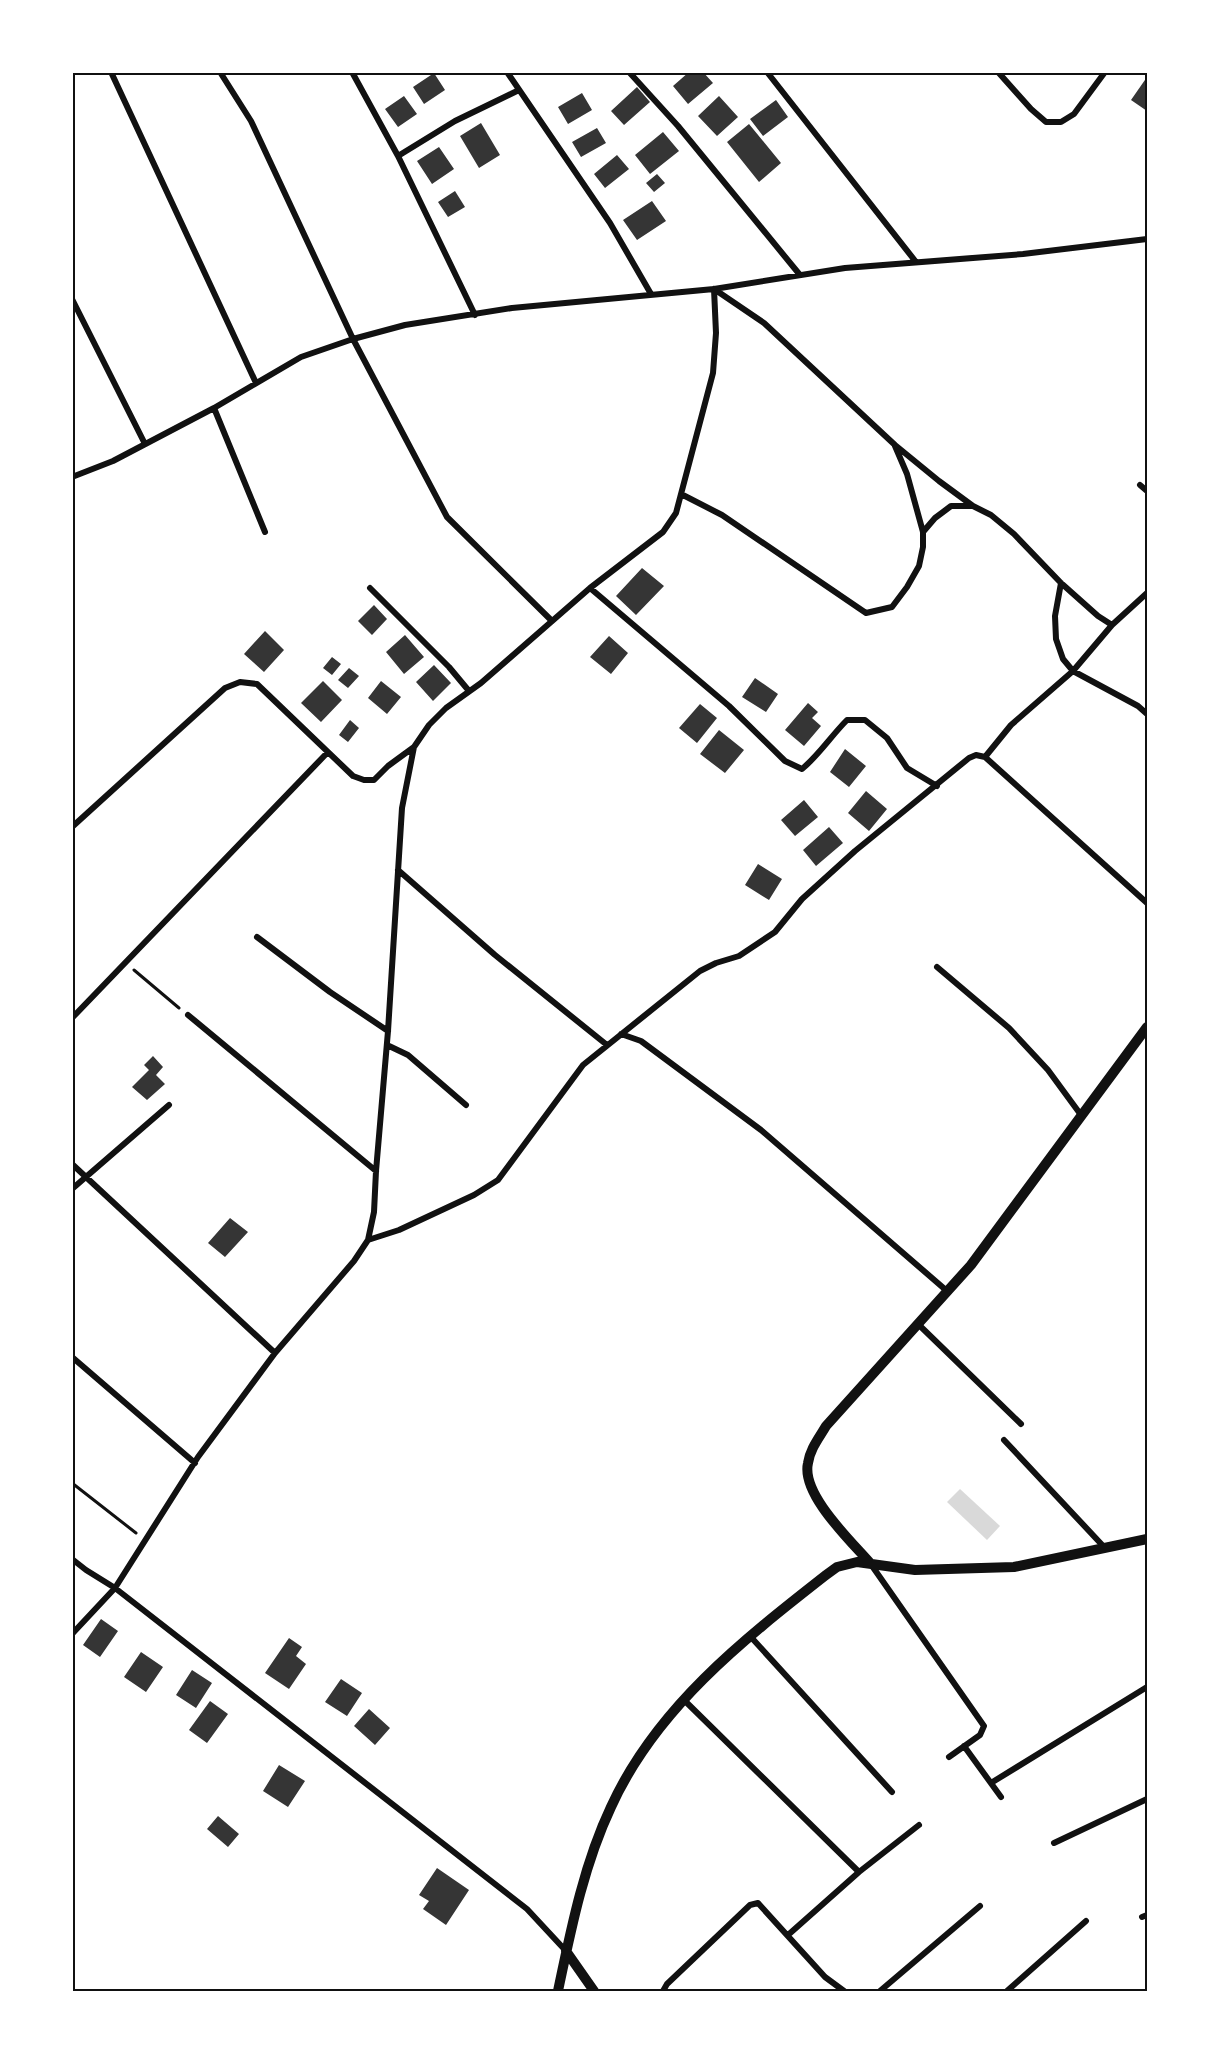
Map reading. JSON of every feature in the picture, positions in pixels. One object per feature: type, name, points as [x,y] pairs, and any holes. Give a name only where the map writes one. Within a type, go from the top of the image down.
[{"type":"street","points":[[111,72],[256,383]]},
{"type":"street","points":[[220,72],[251,121],[353,339],[447,517],[552,621]]},
{"type":"street","points":[[352,72],[398,156],[475,315]]},
{"type":"street","points":[[507,72],[610,224],[651,294]]},
{"type":"street","points":[[629,72],[678,126],[800,275]]},
{"type":"street","points":[[767,72],[916,262]]},
{"type":"street","points":[[998,72],[1031,109],[1046,122],[1061,122],[1074,114],[1105,72]]},
{"type":"street","points":[[398,156],[455,121],[519,90]]},
{"type":"street","points":[[72,477],[113,461],[214,408],[302,357],[353,339],[405,325],[512,308],[714,289],[845,268],[1023,254],[1147,238]]},
{"type":"street","points":[[714,289],[764,323],[895,445],[973,506],[991,515],[1014,534],[1061,584],[1112,626]]},
{"type":"street","points":[[72,827],[225,688],[240,682],[257,684],[353,776],[364,780],[374,780],[388,766],[414,747],[429,725],[446,708],[470,691],[590,588],[663,532],[676,513],[713,374],[716,333],[714,289]]},
{"type":"street","points":[[72,299],[145,444]]},
{"type":"street","points":[[214,408],[266,532]]},
{"type":"street","points":[[681,494],[722,515],[866,613],[892,607],[919,566],[923,547],[923,532],[907,474],[895,445]]},
{"type":"street","points":[[1140,485],[1147,491]]},
{"type":"street","points":[[923,532],[934,518],[951,506],[973,506]]},
{"type":"street","points":[[1061,584],[1055,616],[1056,639],[1063,659],[1073,671],[1138,706],[1147,714]]},
{"type":"street","points":[[370,588],[470,691]]},
{"type":"street","points":[[590,588],[729,706],[785,760],[802,769],[817,757],[833,734],[847,720],[865,720],[887,738],[907,768],[937,786]]},
{"type":"street","points":[[985,757],[1011,725],[1073,671],[1112,626],[1147,593]]},
{"type":"street","points":[[72,1634],[115,1588],[195,1463],[275,1353],[354,1261],[368,1240],[374,1212],[402,808],[414,747]]},
{"type":"street","points":[[72,1018],[327,753]]},
{"type":"street","points":[[368,1240],[399,1230],[474,1196],[498,1180],[575,1074],[700,971],[739,956],[775,932],[802,899],[855,851],[969,758],[976,755],[985,757],[1147,903]]},
{"type":"street","points":[[399,870],[495,955],[608,1045]]},
{"type":"street","points":[[257,937],[330,992],[388,1031]]},
{"type":"street","points":[[937,967],[1009,1028],[1048,1070],[1081,1115]]},
{"type":"street","points":[[188,1015],[376,1171]]},
{"type":"street","points":[[949,1757],[980,1735],[984,1726],[870,1563],[818,1502],[812,1492],[807,1464],[826,1426],[971,1265],[1147,1027]]},
{"type":"street","points":[[621,1034],[641,1041],[761,1130],[947,1291]]},
{"type":"street","points":[[387,1045],[408,1055],[466,1105]]},
{"type":"street","points":[[72,1189],[169,1105]]},
{"type":"street","points":[[72,1164],[275,1353]]},
{"type":"street","points":[[918,1324],[1021,1424]]},
{"type":"street","points":[[72,1357],[195,1463]]},
{"type":"street","points":[[1004,1440],[1105,1549]]},
{"type":"street","points":[[558,1991],[587,1872],[610,1807],[644,1750],[715,1666],[749,1635],[837,1567],[846,1563],[870,1563],[915,1570],[1014,1568],[1147,1539]]},
{"type":"street","points":[[72,1559],[115,1588],[527,1909],[566,1951],[594,1991]]},
{"type":"street","points":[[749,1635],[892,1792]]},
{"type":"street","points":[[991,1783],[1147,1687]]},
{"type":"street","points":[[684,1700],[859,1872]]},
{"type":"street","points":[[964,1746],[1000,1797]]},
{"type":"street","points":[[1054,1844],[1147,1798]]},
{"type":"street","points":[[788,1935],[859,1872],[919,1825]]},
{"type":"street","points":[[663,1991],[667,1984],[750,1905],[758,1903],[825,1977],[844,1991]]},
{"type":"street","points":[[880,1991],[980,1906]]},
{"type":"street","points":[[1007,1991],[1086,1921]]},
{"type":"path","points":[[125,963],[188,1015]]},
{"type":"path","points":[[72,1483],[145,1539]]},
{"type":"shaded area","points":[[960,1489],[1000,1526],[987,1540],[947,1502]]},
{"type":"building","points":[[689,72],[703,72],[713,83],[688,104],[673,86]]},
{"type":"building","points":[[434,73],[445,90],[424,104],[413,87]]},
{"type":"building","points":[[1147,77],[1147,111],[1131,100]]},
{"type":"building","points":[[637,87],[650,102],[624,125],[611,111]]},
{"type":"building","points":[[582,93],[592,110],[568,124],[558,107]]},
{"type":"building","points":[[404,96],[417,114],[398,127],[385,109]]},
{"type":"building","points":[[719,96],[738,117],[717,136],[698,116]]},
{"type":"building","points":[[776,100],[788,117],[763,136],[750,119]]},
{"type":"building","points":[[481,123],[500,155],[479,168],[460,136]]},
{"type":"building","points":[[749,124],[781,163],[759,182],[727,142]]},
{"type":"building","points":[[597,128],[606,143],[581,157],[572,142]]},
{"type":"building","points":[[663,132],[679,151],[650,174],[635,155]]},
{"type":"building","points":[[439,147],[454,169],[432,184],[417,161]]},
{"type":"building","points":[[617,155],[629,169],[605,188],[594,174]]},
{"type":"building","points":[[657,174],[665,183],[654,192],[646,183]]},
{"type":"building","points":[[455,191],[465,207],[448,217],[438,202]]},
{"type":"building","points":[[652,201],[666,221],[637,240],[623,220]]},
{"type":"building","points":[[642,568],[664,586],[636,615],[616,596]]},
{"type":"building","points":[[374,605],[387,619],[372,635],[358,621]]},
{"type":"building","points":[[265,631],[284,650],[264,672],[244,654]]},
{"type":"building","points":[[405,635],[424,657],[404,674],[386,652]]},
{"type":"building","points":[[609,636],[628,653],[611,674],[590,657]]},
{"type":"building","points":[[332,657],[341,664],[332,675],[323,668]]},
{"type":"building","points":[[434,665],[451,683],[433,701],[416,682]]},
{"type":"building","points":[[349,668],[359,676],[348,688],[338,680]]},
{"type":"building","points":[[755,678],[778,694],[766,712],[742,697]]},
{"type":"building","points":[[323,681],[342,700],[321,722],[301,703]]},
{"type":"building","points":[[381,681],[401,697],[387,714],[368,698]]},
{"type":"building","points":[[808,703],[818,712],[812,718],[821,726],[804,746],[785,730]]},
{"type":"building","points":[[700,704],[717,718],[697,743],[679,728]]},
{"type":"building","points":[[350,720],[359,728],[348,742],[339,735]]},
{"type":"building","points":[[719,730],[744,750],[725,773],[700,754]]},
{"type":"building","points":[[845,749],[866,766],[849,787],[830,772]]},
{"type":"building","points":[[866,791],[887,809],[869,831],[848,813]]},
{"type":"building","points":[[804,800],[818,817],[795,836],[781,820]]},
{"type":"building","points":[[829,827],[843,843],[816,866],[803,850]]},
{"type":"building","points":[[758,864],[782,879],[769,900],[745,885]]},
{"type":"building","points":[[153,1056],[163,1067],[156,1075],[165,1084],[147,1100],[132,1087],[149,1070],[144,1065]]},
{"type":"building","points":[[230,1218],[248,1232],[225,1257],[208,1243]]},
{"type":"building","points":[[101,1619],[118,1631],[100,1657],[83,1645]]},
{"type":"building","points":[[289,1638],[302,1647],[296,1656],[306,1664],[289,1689],[265,1673]]},
{"type":"building","points":[[141,1652],[163,1667],[146,1692],[124,1677]]},
{"type":"building","points":[[192,1670],[212,1683],[196,1708],[176,1695]]},
{"type":"building","points":[[341,1679],[362,1693],[347,1716],[325,1702]]},
{"type":"building","points":[[210,1701],[228,1714],[207,1743],[189,1730]]},
{"type":"building","points":[[369,1709],[390,1728],[375,1745],[354,1726]]},
{"type":"building","points":[[279,1765],[305,1781],[288,1807],[263,1791]]},
{"type":"building","points":[[218,1816],[239,1834],[228,1847],[207,1829]]},
{"type":"building","points":[[437,1868],[469,1890],[446,1925],[423,1909],[429,1901],[419,1895]]}]
